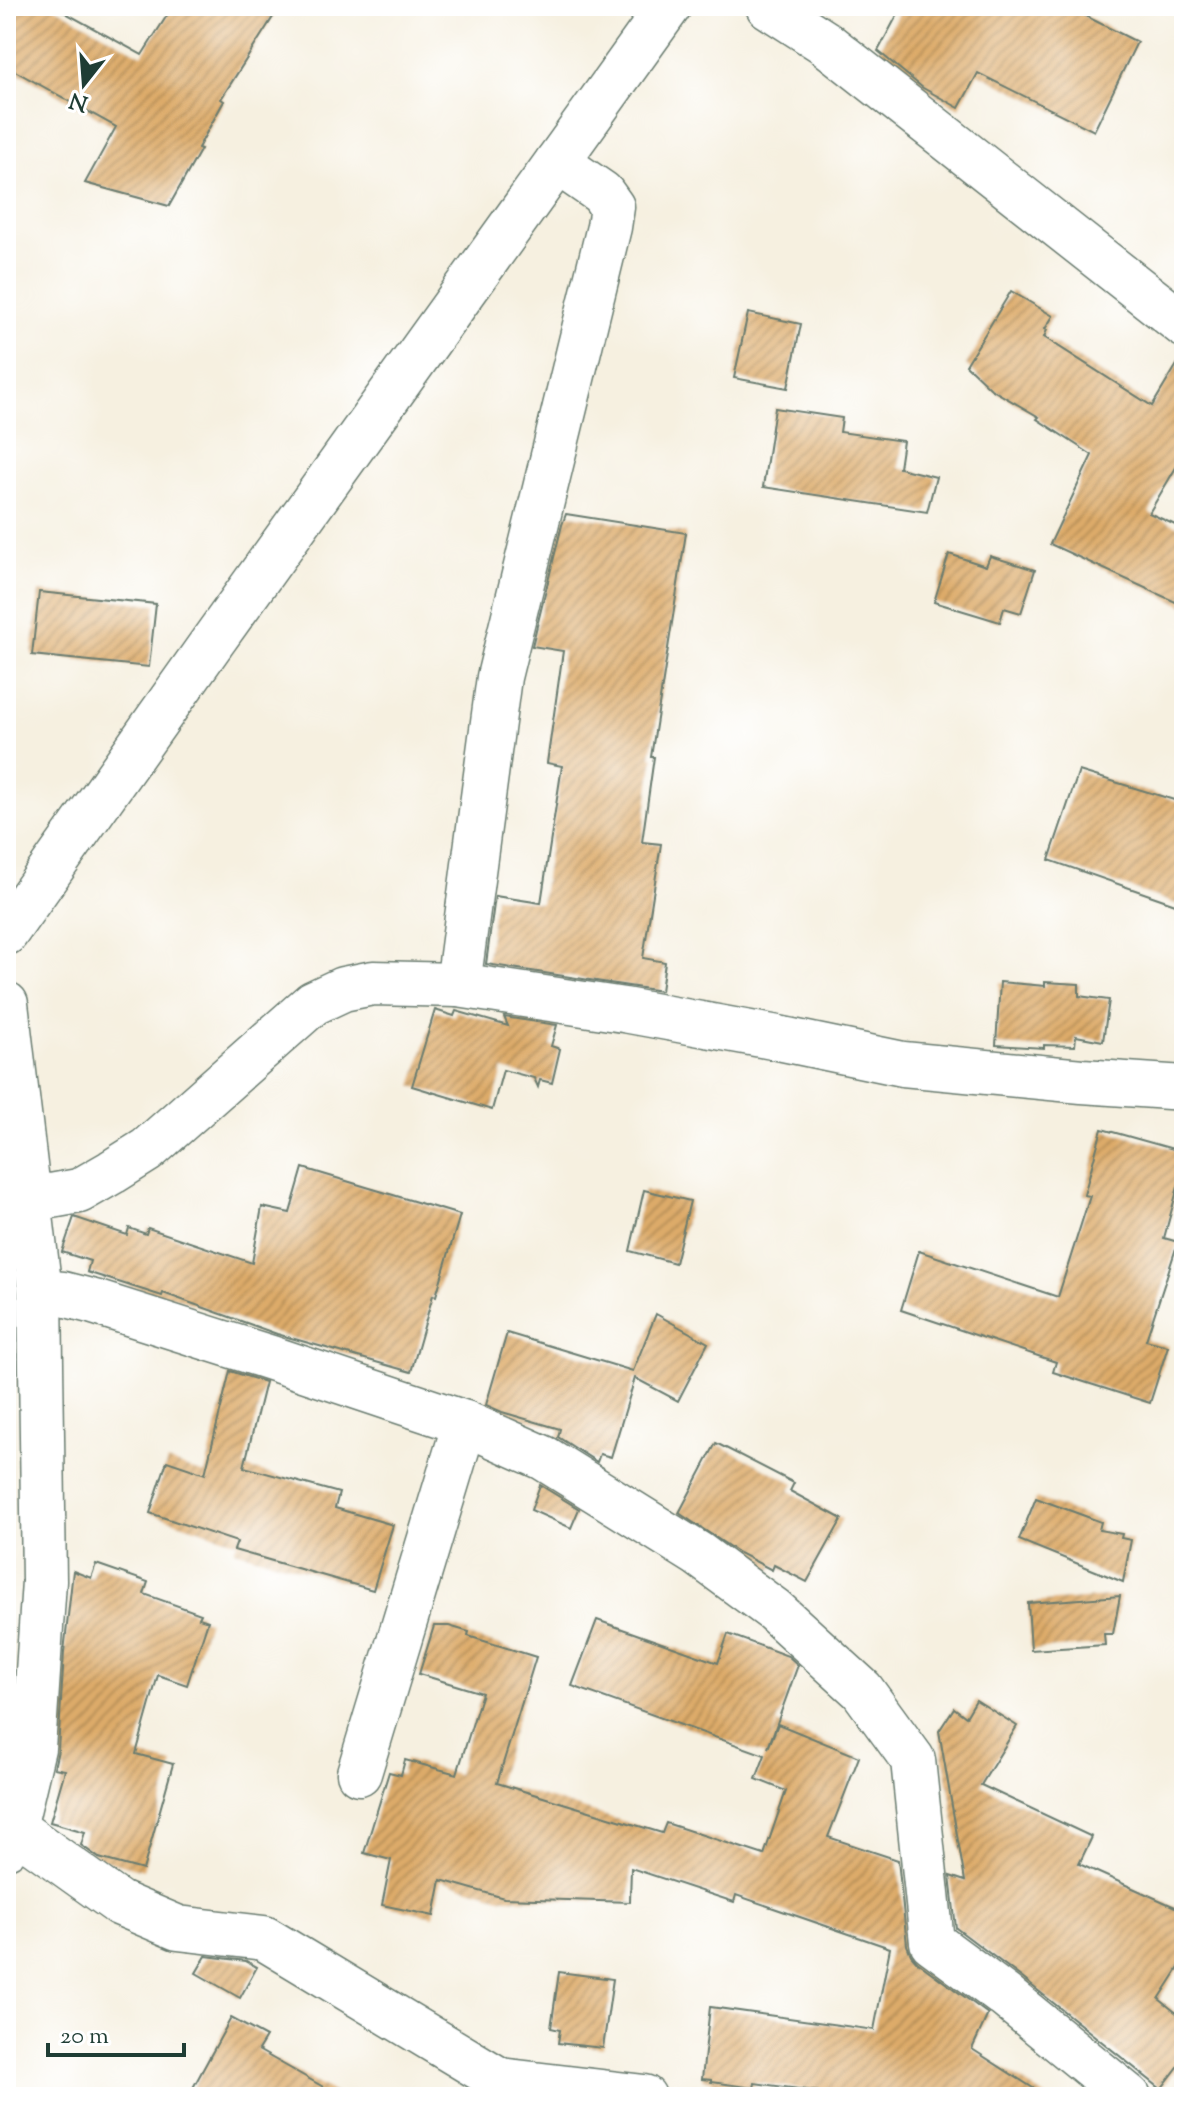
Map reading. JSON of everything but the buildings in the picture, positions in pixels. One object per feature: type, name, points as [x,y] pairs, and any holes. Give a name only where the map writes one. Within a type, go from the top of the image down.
[{"type":"street","points":[[6,933],[669,6]]},
{"type":"street","points":[[768,6],[824,42],[1184,325]]},
{"type":"street","points":[[458,985],[499,677],[612,207],[602,193],[557,162]]},
{"type":"street","points":[[17,1190],[51,1196],[79,1191],[147,1150],[313,1003],[343,989],[373,983],[458,985],[624,1010],[903,1064],[1184,1088]]},
{"type":"street","points":[[6,1004],[17,1190],[40,1292],[44,1581],[33,1748],[10,1837],[119,1903],[178,1928],[264,1938],[500,2080],[644,2097]]},
{"type":"street","points":[[40,1292],[94,1302],[465,1423],[544,1458],[698,1554],[774,1610],[862,1690],[913,1760],[932,1942],[1005,1996],[1129,2097]]},
{"type":"street","points":[[359,1773],[465,1423]]}]
